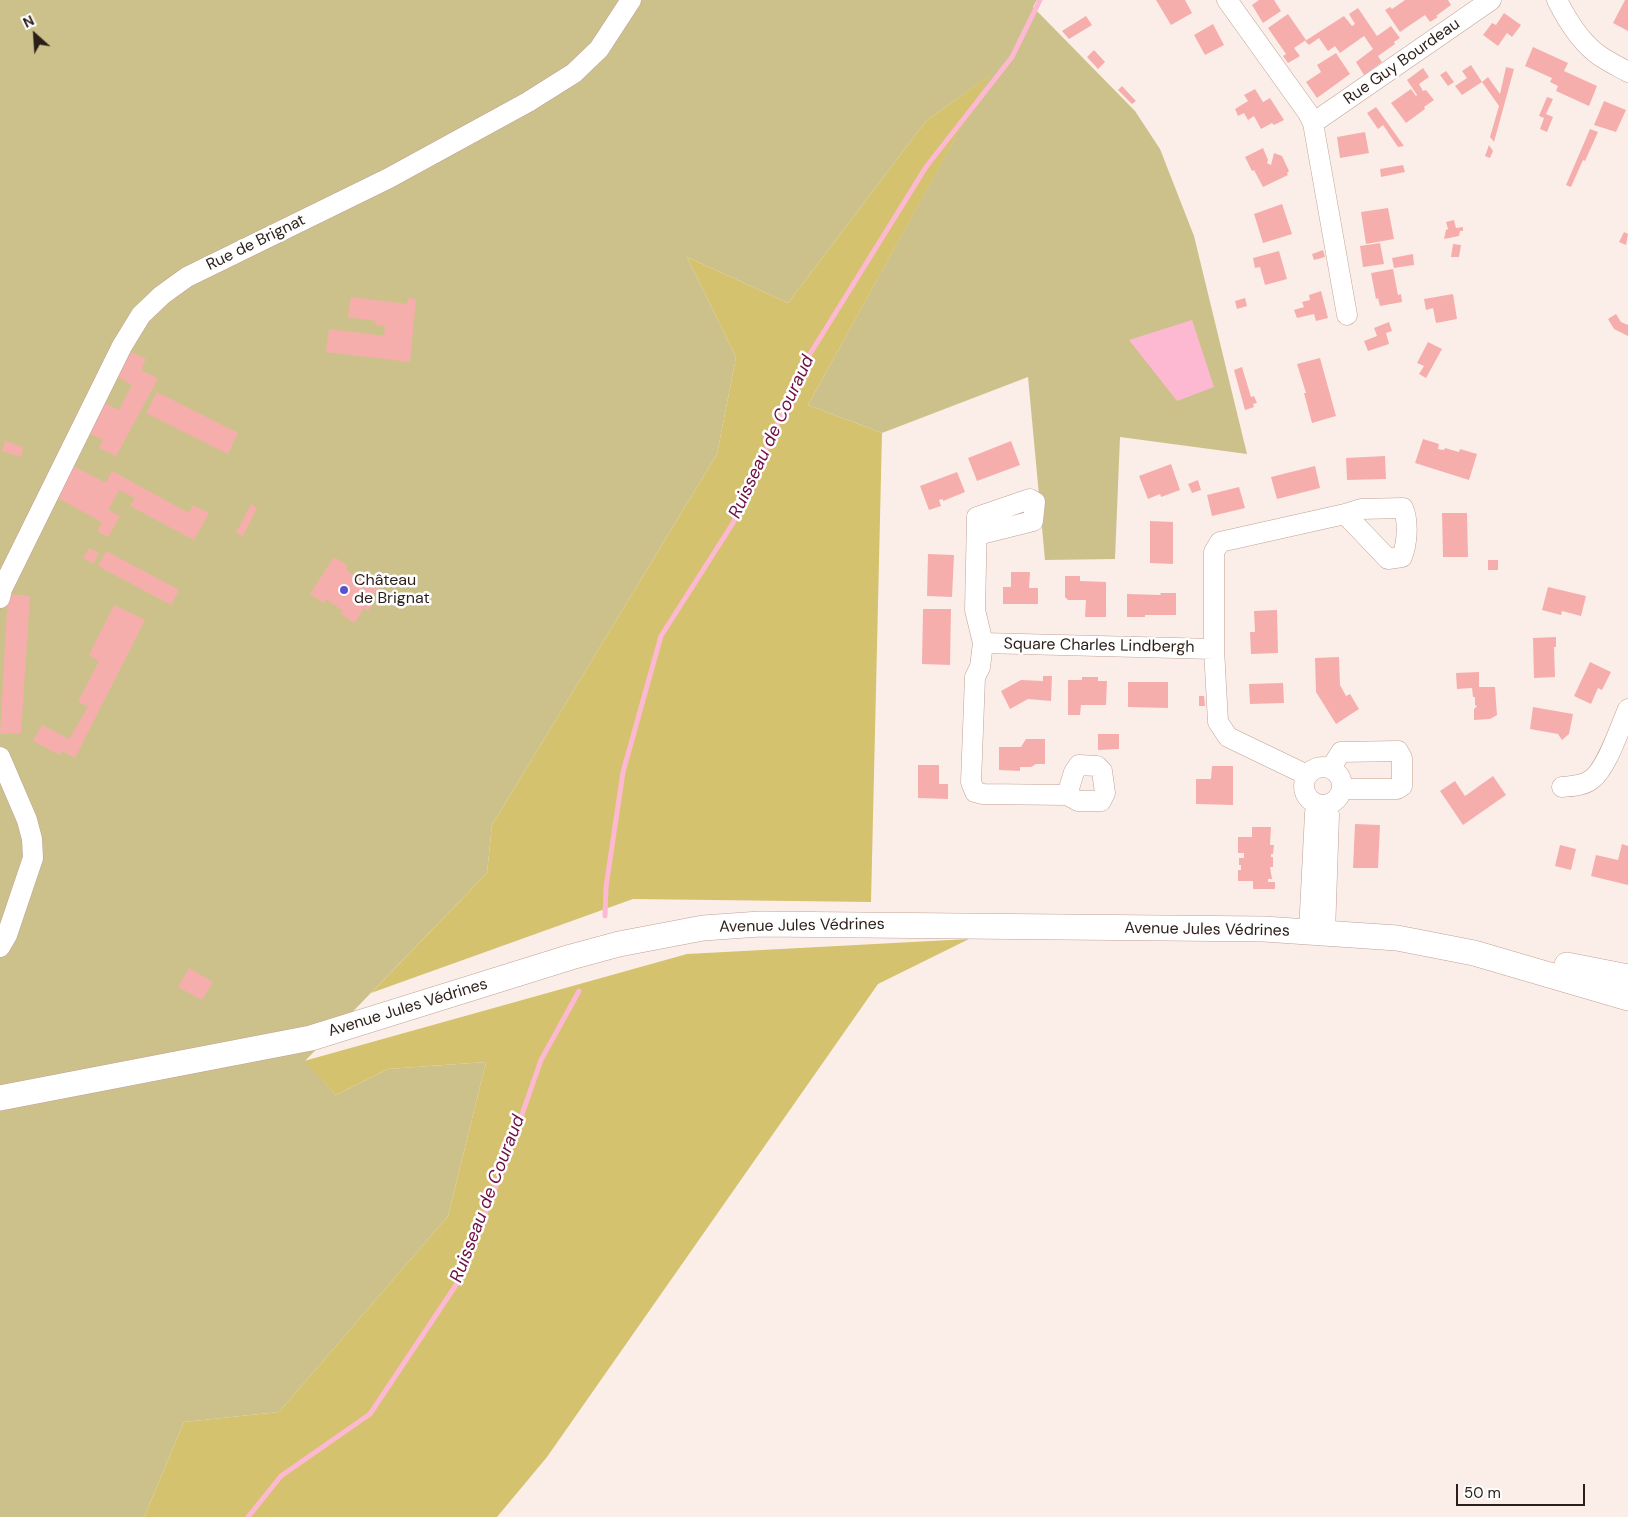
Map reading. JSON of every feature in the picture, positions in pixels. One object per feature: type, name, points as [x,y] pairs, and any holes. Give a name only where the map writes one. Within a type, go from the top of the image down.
[{"type":"main road","name":"Avenue Jules Védrines","points":[[0,1098],[311,1038],[571,957],[635,941],[703,928],[760,924],[1264,929],[1397,938],[1474,953],[1628,998]]},
{"type":"main road","name":"Avenue Jules Védrines","points":[[1474,953],[1523,957],[1628,977]]},
{"type":"street","name":"Rue de Brignat","points":[[0,598],[2,588],[122,346],[141,316],[162,294],[187,277],[389,178],[528,102],[574,72],[599,49],[631,0]]},
{"type":"street","points":[[1227,0],[1308,113],[1313,124],[1348,315]]},
{"type":"street","name":"Rue Guy Bourdeau","points":[[1313,124],[1491,0]]},
{"type":"street","points":[[1556,0],[1579,36],[1598,55],[1628,72]]},
{"type":"street","points":[[1307,775],[1228,737],[1218,722],[1214,649],[1214,552],[1220,542],[1345,514]]},
{"type":"street","name":"Square Charles Lindbergh","points":[[977,535],[975,610],[983,643],[980,667],[975,677],[971,782],[975,792],[983,794],[1067,795]]},
{"type":"street","name":"Square Charles Lindbergh","points":[[983,643],[1214,649]]},
{"type":"street","points":[[1562,787],[1578,786],[1592,780],[1602,768],[1628,709]]},
{"type":"street","points":[[1331,768],[1341,752],[1398,751],[1402,758],[1402,786],[1397,789],[1342,789]]},
{"type":"street","points":[[0,757],[27,820],[32,839],[33,858],[7,935],[0,947]]},
{"type":"street","points":[[1318,768],[1331,768],[1340,777],[1342,789],[1336,800],[1322,804],[1312,802],[1304,787],[1307,775],[1318,768]]},
{"type":"street","points":[[1317,932],[1328,834],[1322,804]]},
{"type":"shaded area","points":[[0,0],[1037,0],[1033,7],[1135,111],[1160,149],[1194,236],[1247,454],[1120,437],[1115,559],[1045,560],[1028,377],[882,433],[808,405],[989,76],[926,121],[788,303],[687,257],[736,357],[717,454],[492,825],[487,873],[305,1061],[336,1095],[388,1069],[486,1062],[448,1216],[279,1412],[184,1422],[144,1517],[0,1517]]},
{"type":"shaded area","points":[[990,75],[808,405],[882,433],[871,902],[633,899],[371,993],[487,873],[492,825],[717,454],[736,357],[687,257],[788,303],[926,121]]},
{"type":"shaded area","points":[[1192,320],[1214,387],[1177,401],[1129,340]]},
{"type":"shaded area","points":[[969,939],[878,984],[547,1457],[497,1517],[144,1517],[184,1422],[279,1412],[448,1216],[486,1062],[388,1069],[336,1095],[304,1061],[687,954]]},
{"type":"building","points":[[1156,0],[1185,0],[1192,13],[1171,25]]},
{"type":"building","points":[[1259,0],[1274,0],[1281,11],[1263,23],[1252,5]]},
{"type":"building","points":[[1405,0],[1448,0],[1451,5],[1430,22],[1425,15],[1400,32],[1385,10],[1390,7],[1392,9]]},
{"type":"building","points":[[1625,0],[1628,0],[1628,31],[1613,23]]},
{"type":"building","points":[[1358,8],[1377,36],[1391,26],[1400,38],[1378,56],[1382,62],[1364,75],[1356,62],[1373,49],[1364,36],[1340,53],[1335,46],[1328,51],[1319,38],[1309,45],[1305,41],[1344,16],[1352,26],[1355,24],[1349,14]]},
{"type":"building","points":[[1504,13],[1521,25],[1512,37],[1507,33],[1498,46],[1483,35],[1492,23],[1496,25]]},
{"type":"building","points":[[1288,14],[1306,40],[1294,48],[1300,56],[1288,63],[1283,56],[1286,54],[1268,28]]},
{"type":"building","points":[[1086,16],[1092,25],[1069,39],[1062,31]]},
{"type":"building","points":[[1213,24],[1224,45],[1205,55],[1194,35]]},
{"type":"building","points":[[1533,47],[1568,63],[1564,71],[1597,86],[1589,106],[1556,91],[1558,86],[1550,82],[1552,78],[1525,66]]},
{"type":"building","points":[[1094,50],[1105,62],[1098,69],[1087,57]]},
{"type":"building","points":[[1336,53],[1350,74],[1317,98],[1306,82],[1321,72],[1317,65]]},
{"type":"building","points":[[1471,65],[1482,82],[1462,95],[1455,86],[1467,78],[1462,71]]},
{"type":"building","points":[[1506,67],[1514,69],[1494,142],[1490,137],[1499,106],[1482,82],[1488,77],[1500,94]]},
{"type":"building","points":[[1423,68],[1429,77],[1419,84],[1423,91],[1426,90],[1434,100],[1406,123],[1391,103],[1411,89],[1417,95],[1407,80]]},
{"type":"building","points":[[1446,71],[1454,82],[1448,86],[1440,75]]},
{"type":"building","points":[[1122,86],[1136,101],[1132,104],[1118,90]]},
{"type":"building","points":[[1255,89],[1263,102],[1270,98],[1284,120],[1274,125],[1272,123],[1261,129],[1254,116],[1248,120],[1244,113],[1238,116],[1235,109],[1248,101],[1244,95]]},
{"type":"building","points":[[1547,97],[1553,99],[1546,114],[1553,117],[1547,132],[1540,129],[1544,118],[1539,116]]},
{"type":"building","points":[[1604,101],[1626,110],[1616,132],[1594,125]]},
{"type":"building","points":[[1376,107],[1404,146],[1398,147],[1383,125],[1378,129],[1367,113]]},
{"type":"building","points":[[1590,129],[1598,132],[1571,187],[1566,185]]},
{"type":"building","points":[[1365,132],[1369,153],[1340,158],[1337,137]]},
{"type":"building","points":[[1489,145],[1493,151],[1490,158],[1485,156]]},
{"type":"building","points":[[1263,148],[1268,160],[1267,163],[1271,165],[1274,153],[1282,156],[1289,171],[1288,175],[1263,187],[1245,157]]},
{"type":"building","points":[[1403,165],[1405,172],[1381,177],[1380,169]]},
{"type":"building","points":[[1282,204],[1292,234],[1263,243],[1254,214]]},
{"type":"building","points":[[1388,208],[1394,239],[1366,244],[1361,212]]},
{"type":"building","points":[[1454,220],[1456,228],[1463,227],[1463,231],[1460,231],[1459,236],[1444,239],[1448,229],[1446,222]]},
{"type":"building","points":[[1624,232],[1628,234],[1626,245],[1619,242]]},
{"type":"building","points":[[1380,243],[1384,264],[1363,267],[1360,246]]},
{"type":"building","points":[[1453,244],[1461,245],[1459,257],[1451,257]]},
{"type":"building","points":[[1323,250],[1325,257],[1314,260],[1312,254]]},
{"type":"building","points":[[1279,251],[1287,279],[1265,285],[1260,267],[1255,268],[1253,258]]},
{"type":"building","points":[[1413,254],[1414,265],[1394,268],[1392,258]]},
{"type":"building","points":[[1393,269],[1398,295],[1401,294],[1402,302],[1380,306],[1378,298],[1376,299],[1371,273]]},
{"type":"building","points":[[1321,291],[1328,318],[1316,321],[1314,314],[1297,318],[1294,310],[1304,307],[1302,302],[1310,300],[1309,295]]},
{"type":"building","points":[[1453,294],[1457,319],[1436,323],[1433,308],[1426,310],[1424,299]]},
{"type":"building","points":[[351,297],[407,304],[408,298],[416,299],[410,362],[326,352],[329,329],[384,336],[385,326],[375,325],[376,321],[348,317]]},
{"type":"building","points":[[1245,298],[1247,306],[1237,309],[1235,301]]},
{"type":"building","points":[[1616,314],[1621,322],[1628,325],[1628,336],[1614,329],[1608,319]]},
{"type":"building","points":[[1389,322],[1392,331],[1386,333],[1389,344],[1368,351],[1364,341],[1377,336],[1374,328]]},
{"type":"building","points":[[1428,342],[1442,349],[1426,378],[1419,374],[1424,366],[1417,363]]},
{"type":"building","points":[[131,352],[146,359],[141,370],[158,379],[116,456],[99,448],[103,440],[89,433],[105,403],[119,410],[132,385],[118,377]]},
{"type":"building","points":[[1320,358],[1336,416],[1312,423],[1304,393],[1306,393],[1297,364]]},
{"type":"building","points":[[1242,367],[1251,397],[1254,396],[1257,403],[1253,404],[1254,407],[1245,410],[1234,370]]},
{"type":"building","points":[[157,392],[238,433],[228,454],[146,413]]},
{"type":"building","points":[[1423,439],[1439,444],[1438,449],[1444,450],[1445,448],[1459,452],[1460,449],[1477,454],[1469,480],[1415,463]]},
{"type":"building","points":[[5,441],[23,447],[21,457],[2,451]]},
{"type":"building","points":[[1011,441],[1020,465],[977,481],[968,458]]},
{"type":"building","points":[[1385,456],[1386,479],[1347,480],[1346,458]]},
{"type":"building","points":[[1171,464],[1180,490],[1161,497],[1160,494],[1148,499],[1139,476]]},
{"type":"building","points":[[73,466],[106,483],[112,471],[189,513],[193,505],[209,513],[194,540],[130,506],[135,498],[119,490],[108,510],[120,516],[108,537],[97,531],[102,522],[56,497]]},
{"type":"building","points":[[1315,466],[1320,488],[1277,499],[1271,477]]},
{"type":"building","points":[[957,472],[965,492],[943,501],[943,499],[939,500],[941,506],[929,510],[920,486]]},
{"type":"building","points":[[1198,480],[1201,490],[1192,493],[1188,484]]},
{"type":"building","points":[[1239,487],[1245,508],[1212,516],[1207,495]]},
{"type":"building","points":[[251,504],[257,508],[243,536],[236,533]]},
{"type":"building","points":[[1442,513],[1467,513],[1468,557],[1443,557]]},
{"type":"building","points":[[1150,521],[1173,522],[1173,564],[1150,563]]},
{"type":"building","points":[[89,548],[99,553],[93,564],[83,558]]},
{"type":"building","points":[[106,551],[179,590],[171,605],[98,566]]},
{"type":"building","points":[[928,554],[954,555],[952,597],[927,596]]},
{"type":"building","name":"Château de Brignat","points":[[334,557],[348,566],[346,570],[364,582],[366,579],[378,587],[369,602],[372,605],[368,611],[364,608],[354,623],[341,614],[343,611],[326,599],[324,603],[310,594]]},
{"type":"building","points":[[1488,560],[1498,560],[1498,570],[1488,570]]},
{"type":"building","points":[[1011,572],[1030,572],[1029,588],[1038,588],[1038,604],[1003,604],[1003,587],[1011,587]]},
{"type":"building","points":[[1065,576],[1080,576],[1080,581],[1106,582],[1106,617],[1085,617],[1086,600],[1068,600],[1065,597]]},
{"type":"building","points":[[1548,587],[1586,596],[1581,616],[1562,611],[1561,615],[1542,610]]},
{"type":"building","points":[[1160,593],[1176,593],[1176,615],[1127,617],[1127,594],[1161,595]]},
{"type":"building","points":[[8,594],[30,596],[21,733],[0,734]]},
{"type":"building","points":[[114,605],[145,620],[75,758],[62,751],[60,755],[33,741],[42,725],[69,739],[88,707],[78,702],[99,661],[89,655]]},
{"type":"building","points":[[923,609],[951,609],[950,665],[922,664]]},
{"type":"building","points":[[1277,610],[1278,653],[1251,654],[1250,632],[1255,632],[1254,611]]},
{"type":"building","points":[[1556,637],[1556,647],[1554,647],[1555,677],[1534,678],[1533,638]]},
{"type":"building","points":[[1339,657],[1340,685],[1346,696],[1350,694],[1359,709],[1336,724],[1316,692],[1315,658]]},
{"type":"building","points":[[1590,662],[1611,672],[1602,690],[1598,688],[1591,704],[1574,696]]},
{"type":"building","points":[[1479,672],[1479,687],[1495,687],[1497,715],[1490,719],[1474,720],[1474,709],[1477,706],[1475,705],[1472,688],[1457,689],[1456,673]]},
{"type":"building","points":[[1043,676],[1052,676],[1051,701],[1028,699],[1010,709],[1001,691],[1021,680],[1043,681]]},
{"type":"building","points":[[1082,677],[1098,677],[1098,681],[1107,681],[1106,705],[1081,705],[1080,715],[1068,715],[1068,680],[1082,680]]},
{"type":"building","points":[[1128,682],[1168,682],[1168,708],[1128,707]]},
{"type":"building","points":[[1283,683],[1284,703],[1250,704],[1249,684]]},
{"type":"building","points":[[1199,696],[1204,696],[1205,706],[1199,706]]},
{"type":"building","points":[[1533,707],[1573,714],[1569,734],[1562,740],[1558,734],[1530,729]]},
{"type":"building","points":[[1098,734],[1119,734],[1119,749],[1098,750]]},
{"type":"building","points":[[1026,739],[1045,739],[1045,764],[1020,767],[1020,771],[999,770],[999,747],[1021,747]]},
{"type":"building","points":[[918,765],[939,765],[939,784],[948,784],[948,799],[918,798]]},
{"type":"building","points":[[1212,766],[1233,766],[1233,805],[1196,804],[1196,779],[1211,779]]},
{"type":"building","points":[[1493,776],[1506,795],[1463,825],[1440,791],[1455,781],[1465,796]]},
{"type":"building","points":[[1355,824],[1380,825],[1378,868],[1353,868]]},
{"type":"building","points":[[1252,827],[1271,827],[1270,845],[1274,845],[1273,854],[1271,854],[1271,857],[1273,857],[1273,867],[1270,867],[1272,879],[1268,879],[1268,882],[1275,882],[1275,889],[1253,889],[1253,881],[1238,881],[1238,870],[1241,870],[1239,858],[1244,858],[1244,853],[1238,853],[1238,837],[1252,837]]},
{"type":"building","points":[[1622,844],[1628,846],[1628,885],[1591,876],[1596,855],[1618,860]]},
{"type":"building","points":[[1560,845],[1576,849],[1571,870],[1555,866]]},
{"type":"building","points":[[189,968],[213,982],[202,1000],[178,987]]},
{"type":"waterway","name":"Ruisseau de Couraud","points":[[605,916],[606,887],[623,772],[661,636],[733,523],[805,362],[926,167],[1012,57],[1040,0]]},
{"type":"waterway","name":"Ruisseau de Couraud","points":[[248,1517],[281,1476],[370,1414],[458,1282],[504,1166],[541,1060],[579,991]]},
{"type":"place","name":"Château de Brignat","points":[[344,590]]}]
